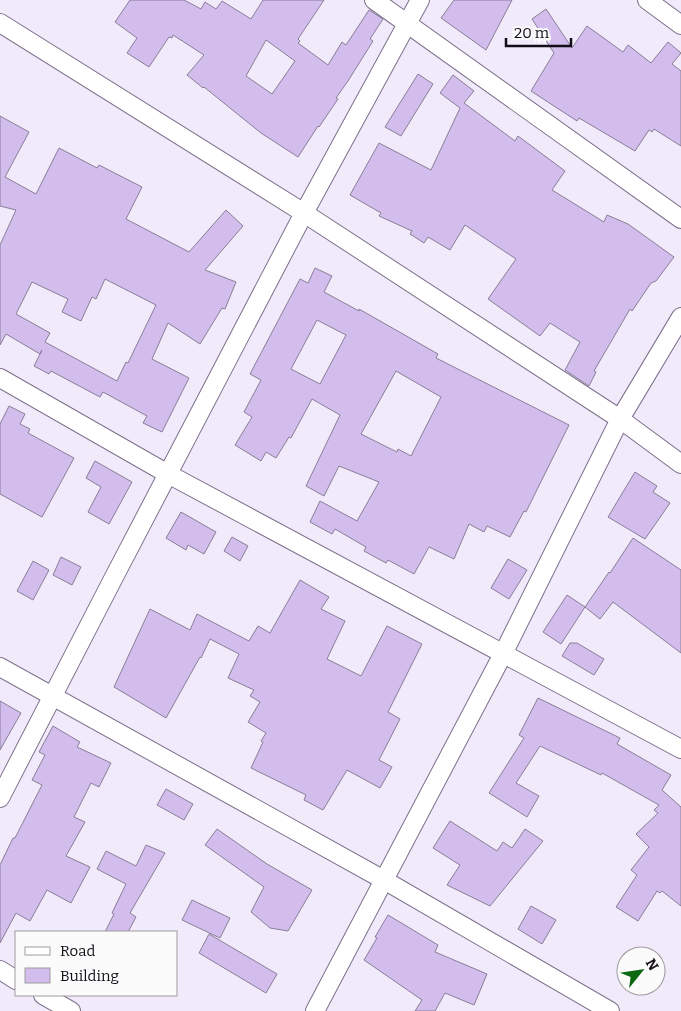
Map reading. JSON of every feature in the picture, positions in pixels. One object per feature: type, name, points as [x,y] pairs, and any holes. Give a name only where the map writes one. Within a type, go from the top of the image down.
[{"type":"street","points":[[374,0],[681,219]]},
{"type":"street","points":[[0,798],[304,213],[420,0]]},
{"type":"street","points":[[647,0],[681,25]]},
{"type":"street","points":[[0,23],[304,213],[620,419],[681,464]]},
{"type":"street","points":[[316,1011],[502,654],[620,419],[681,317]]},
{"type":"street","points":[[0,378],[168,474],[681,750]]},
{"type":"street","points":[[0,667],[384,880],[610,1011]]},
{"type":"street","points":[[0,970],[15,979]]},
{"type":"street","points":[[45,996],[71,1011]]},
{"type":"building","points":[[130,0],[184,0],[201,9],[205,2],[216,9],[222,1],[251,19],[263,0],[324,0],[298,39],[300,41],[298,43],[328,65],[342,42],[346,45],[369,10],[383,19],[370,39],[373,41],[336,98],[338,99],[298,157],[261,133],[187,75],[204,55],[173,35],[172,38],[169,37],[149,67],[127,53],[137,38],[115,22]],"holes":[[[266,40],[295,61],[272,94],[246,76]]]},
{"type":"building","points":[[454,0],[512,0],[486,50],[441,18]]},
{"type":"building","points":[[546,9],[572,48],[587,26],[623,52],[628,45],[651,63],[668,42],[681,53],[672,64],[681,71],[681,146],[654,129],[652,132],[649,130],[635,151],[579,118],[577,121],[531,91],[554,53],[532,19]]},
{"type":"building","points":[[418,74],[433,84],[401,136],[385,127]]},
{"type":"building","points":[[453,75],[474,91],[464,103],[515,141],[518,136],[565,171],[552,190],[604,222],[607,215],[628,224],[674,257],[656,281],[651,283],[632,311],[630,309],[594,371],[596,372],[589,386],[565,370],[580,342],[550,323],[540,336],[488,299],[516,259],[465,225],[450,250],[428,237],[424,243],[410,234],[412,231],[379,216],[381,213],[350,195],[379,143],[431,170],[460,108],[440,93]]},
{"type":"building","points":[[0,116],[29,132],[5,177],[36,194],[59,148],[97,168],[99,165],[142,187],[126,219],[189,252],[226,210],[243,226],[205,270],[236,282],[225,309],[222,308],[200,344],[168,323],[152,359],[189,378],[162,432],[143,423],[147,416],[103,392],[100,397],[51,371],[49,374],[34,366],[40,354],[6,334],[0,345],[0,245],[16,210],[0,206]],"holes":[[[105,279],[156,305],[128,363],[126,362],[117,381],[45,342],[50,333],[16,314],[32,282],[68,299],[62,312],[81,321],[92,297],[96,299]]]},
{"type":"building","points":[[315,268],[332,276],[324,292],[359,311],[359,309],[438,354],[436,358],[569,425],[526,512],[524,511],[510,537],[487,526],[484,532],[469,524],[454,559],[429,547],[414,574],[388,560],[386,563],[364,551],[366,547],[335,529],[332,534],[310,522],[320,501],[357,521],[379,482],[339,466],[324,496],[306,486],[340,415],[312,399],[291,438],[289,437],[276,458],[266,452],[261,461],[235,445],[252,417],[244,412],[261,380],[250,374],[300,279],[308,283]],"holes":[[[317,320],[346,335],[320,384],[291,369]],[[396,371],[441,397],[411,456],[398,449],[397,452],[361,434]]]},
{"type":"building","points":[[9,406],[25,414],[20,424],[30,429],[28,433],[74,458],[42,517],[0,494],[0,424]]},
{"type":"building","points":[[95,461],[132,482],[109,524],[88,512],[101,487],[86,478]]},
{"type":"building","points":[[635,472],[657,486],[653,492],[670,503],[645,539],[608,517]]},
{"type":"building","points":[[181,512],[216,532],[204,554],[188,545],[186,550],[166,538]]},
{"type":"building","points":[[232,537],[248,546],[240,561],[224,551]]},
{"type":"building","points":[[633,538],[681,570],[681,653],[613,602],[600,619],[585,607]]},
{"type":"building","points":[[61,557],[81,567],[72,585],[53,575]]},
{"type":"building","points":[[508,559],[527,570],[509,599],[491,588]]},
{"type":"building","points":[[33,561],[49,570],[33,600],[17,591]]},
{"type":"building","points":[[300,580],[329,597],[321,609],[345,621],[327,659],[361,676],[387,626],[422,644],[388,712],[400,719],[379,760],[392,767],[380,788],[347,770],[323,810],[304,800],[306,795],[251,768],[266,733],[248,722],[260,702],[250,696],[254,690],[228,678],[239,654],[210,639],[166,718],[114,687],[150,609],[190,630],[197,614],[249,641],[258,626],[270,633]]},
{"type":"building","points":[[567,595],[585,607],[561,644],[543,632]]},
{"type":"building","points":[[570,643],[577,643],[604,659],[594,675],[562,656]]},
{"type":"building","points":[[538,698],[620,738],[617,744],[671,775],[662,790],[681,807],[681,906],[662,891],[660,893],[657,891],[638,921],[616,907],[637,875],[631,870],[649,847],[636,834],[658,813],[654,810],[659,805],[602,773],[601,775],[540,746],[516,783],[539,796],[527,817],[489,793],[524,738],[519,735]]},
{"type":"building","points":[[0,701],[21,713],[0,750]]},
{"type":"building","points":[[53,726],[80,742],[77,747],[111,763],[99,787],[91,783],[74,817],[85,822],[66,856],[90,867],[71,903],[47,890],[30,921],[16,913],[0,943],[0,865],[42,785],[32,780],[45,755],[39,752]]},
{"type":"building","points":[[166,789],[193,804],[184,820],[157,805]]},
{"type":"building","points":[[450,821],[497,851],[503,842],[512,848],[525,829],[543,841],[490,906],[447,885],[460,865],[433,848]]},
{"type":"building","points":[[217,829],[267,864],[312,890],[288,931],[270,928],[251,912],[264,887],[205,845]]},
{"type":"building","points":[[146,845],[165,853],[130,913],[136,917],[129,931],[106,931],[126,884],[97,869],[106,851],[136,866]]},
{"type":"building","points":[[192,900],[230,918],[220,938],[182,920]]},
{"type":"building","points":[[531,906],[556,920],[542,944],[518,929]]},
{"type":"building","points":[[388,915],[438,945],[435,952],[487,974],[474,1005],[445,993],[435,1011],[415,1011],[422,1000],[364,960]]},
{"type":"building","points":[[209,934],[277,974],[266,993],[199,953]]}]
